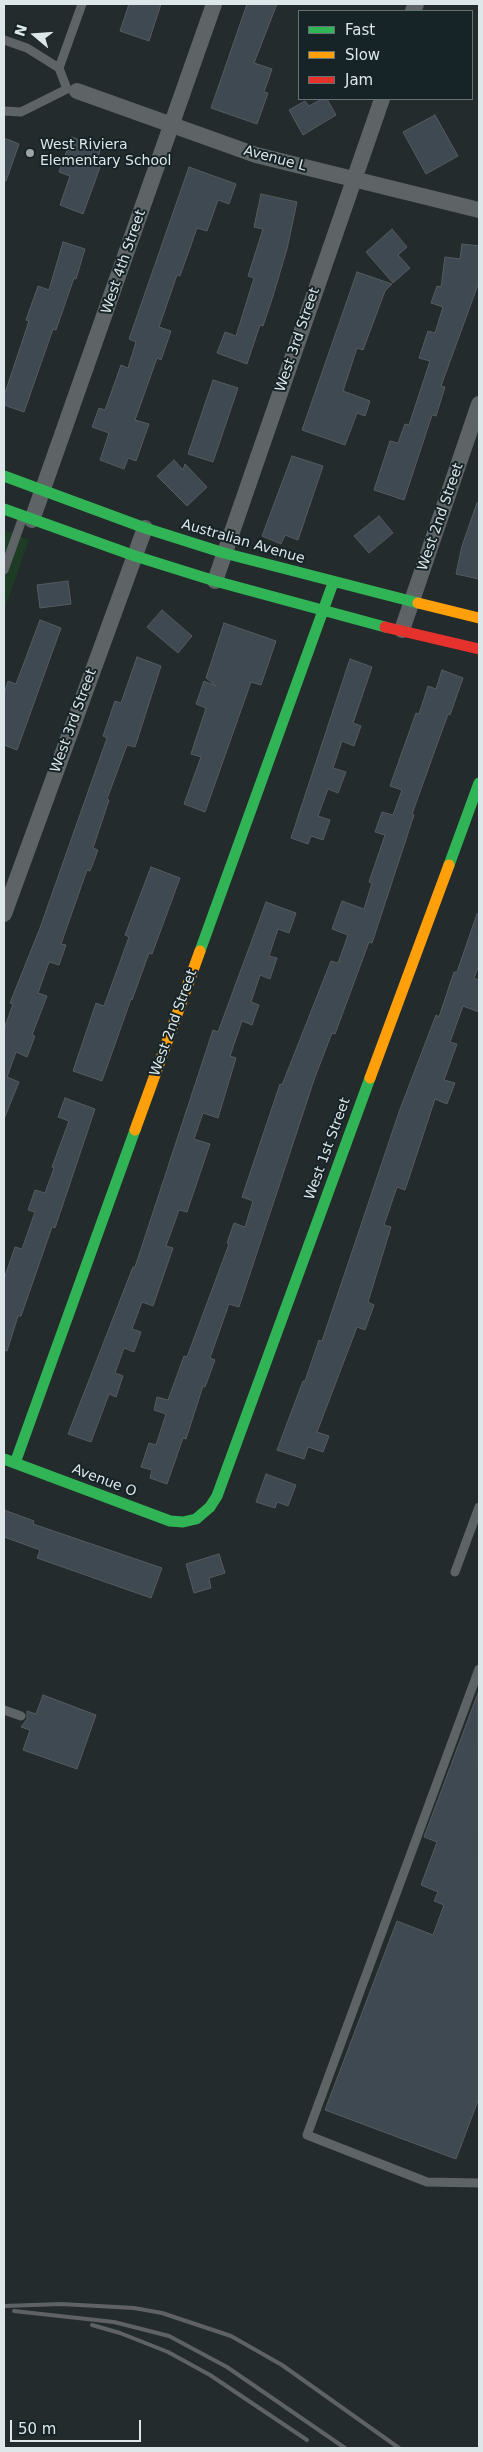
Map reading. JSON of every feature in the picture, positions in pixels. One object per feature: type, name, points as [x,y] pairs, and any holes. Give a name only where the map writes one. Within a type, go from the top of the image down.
[{"type":"street","name":"West 4th Street","points":[[28,518],[42,492],[214,4]]},
{"type":"street","name":"Avenue L","points":[[72,90],[256,155],[479,210]]},
{"type":"street","name":"West 3rd Street","points":[[214,581],[382,100]]},
{"type":"street","name":"West 2nd Street","points":[[402,630],[479,404]]},
{"type":"street","name":"Australian Avenue","points":[[4,476],[42,492],[224,553],[333,583],[479,618]]},
{"type":"street","points":[[4,509],[135,556],[214,581],[324,612],[479,648]]},
{"type":"street","name":"West 3rd Street","points":[[4,914],[145,528]]},
{"type":"street","name":"West 2nd Street","points":[[9,1461],[324,612],[333,583]]},
{"type":"street","name":"West 1st Street","points":[[196,1519],[210,1507],[217,1496],[479,783]]},
{"type":"street","name":"Avenue O","points":[[9,1461],[170,1521],[183,1522],[196,1519]]},
{"type":"lane","points":[[59,68],[82,4]]},
{"type":"lane","points":[[4,40],[27,48],[59,68],[72,90],[22,112],[4,111]]},
{"type":"lane","points":[[4,570],[28,518]]},
{"type":"lane","points":[[455,1572],[479,1507]]},
{"type":"lane","points":[[479,1669],[307,2134],[427,2182],[479,2183]]},
{"type":"lane","points":[[4,1710],[20,1716]]},
{"type":"green space","points":[[4,530],[29,540],[4,610]]},
{"type":"building","points":[[129,4],[161,4],[149,41],[120,31]]},
{"type":"building","points":[[247,4],[277,4],[254,63],[272,69],[264,92],[268,93],[257,124],[211,108]]},
{"type":"building","points":[[320,100],[328,100],[336,115],[303,135],[289,110],[305,101],[309,106]]},
{"type":"building","points":[[435,115],[458,156],[426,174],[403,132]]},
{"type":"building","points":[[72,137],[101,148],[98,157],[103,159],[83,214],[60,205],[70,176],[59,172]]},
{"type":"building","points":[[4,138],[19,144],[6,181],[4,181]]},
{"type":"building","points":[[189,167],[236,184],[229,204],[218,200],[207,231],[197,228],[180,276],[177,275],[159,327],[171,331],[161,360],[157,358],[135,420],[149,424],[136,461],[128,458],[124,469],[100,460],[109,433],[92,427],[99,408],[105,410],[121,365],[128,368],[136,342],[129,339]]},
{"type":"building","points":[[261,194],[297,202],[287,249],[273,296],[263,326],[260,325],[247,364],[217,353],[225,332],[236,336],[254,278],[248,276],[263,229],[254,227]]},
{"type":"building","points":[[392,229],[407,247],[398,255],[410,268],[393,283],[366,252]]},
{"type":"building","points":[[63,242],[85,249],[76,279],[74,278],[56,330],[53,329],[24,412],[4,405],[4,396],[29,321],[26,320],[38,286],[49,290]]},
{"type":"building","points":[[462,244],[479,246],[479,282],[441,386],[445,387],[436,416],[432,415],[404,500],[374,490],[390,441],[398,443],[405,424],[409,425],[430,361],[419,358],[428,331],[435,333],[443,307],[431,303],[437,286],[441,287],[445,257],[460,259]]},
{"type":"building","points":[[357,272],[392,284],[385,291],[363,350],[357,348],[343,391],[370,401],[365,416],[357,413],[345,445],[302,430]]},
{"type":"building","points":[[213,380],[238,388],[213,462],[188,454]]},
{"type":"building","points":[[292,456],[323,466],[298,540],[285,535],[281,544],[262,536]]},
{"type":"building","points":[[174,460],[183,470],[185,464],[207,487],[187,506],[157,476]]},
{"type":"building","points":[[477,503],[479,503],[479,579],[456,574],[462,546]]},
{"type":"building","points":[[379,516],[393,533],[369,553],[354,536]]},
{"type":"building","points":[[68,581],[71,604],[40,608],[37,585]]},
{"type":"building","points":[[162,610],[192,636],[178,653],[147,627]]},
{"type":"building","points":[[40,620],[61,628],[17,750],[4,745],[4,694],[8,681],[16,684]]},
{"type":"building","points":[[224,623],[276,641],[261,685],[251,682],[205,812],[184,804],[201,757],[191,754],[206,708],[196,704],[204,681],[216,686],[206,678]]},
{"type":"building","points":[[137,657],[161,666],[135,747],[127,745],[107,799],[109,800],[93,848],[98,850],[90,871],[87,870],[61,944],[66,945],[59,965],[49,962],[38,993],[47,996],[32,1035],[35,1036],[27,1057],[16,1052],[7,1077],[19,1082],[4,1119],[4,1029],[13,1004],[10,1003],[40,928],[107,738],[103,736],[115,701],[121,703]]},
{"type":"building","points":[[350,659],[372,667],[353,723],[361,726],[354,746],[342,741],[333,768],[346,772],[338,793],[328,789],[318,816],[330,820],[323,840],[311,836],[308,844],[291,838]]},
{"type":"building","points":[[442,670],[463,678],[412,814],[414,815],[372,943],[369,942],[335,1034],[332,1033],[315,1077],[239,1307],[229,1304],[210,1358],[215,1360],[205,1387],[203,1386],[186,1439],[183,1438],[167,1484],[150,1478],[152,1470],[141,1467],[149,1443],[156,1445],[166,1414],[154,1410],[157,1397],[168,1400],[184,1356],[187,1357],[229,1244],[227,1243],[234,1223],[245,1227],[253,1201],[242,1197],[280,1084],[282,1085],[331,961],[338,963],[348,935],[332,929],[342,901],[364,909],[372,883],[369,882],[385,835],[375,832],[382,812],[393,815],[402,790],[390,786],[416,713],[419,714],[428,686],[436,689]]},
{"type":"building","points":[[151,867],[180,878],[152,954],[149,953],[131,999],[102,1081],[73,1071],[96,1003],[104,1006],[129,937],[125,935]]},
{"type":"building","points":[[266,902],[296,913],[289,933],[278,929],[269,956],[277,958],[270,979],[260,975],[251,1002],[259,1005],[252,1025],[242,1021],[230,1056],[236,1058],[218,1118],[203,1113],[194,1139],[210,1144],[187,1212],[179,1210],[166,1246],[173,1248],[153,1306],[142,1302],[132,1329],[141,1332],[134,1352],[124,1348],[115,1373],[123,1376],[116,1397],[109,1394],[91,1442],[68,1434],[133,1267],[135,1267],[213,1030],[218,1032]]},
{"type":"building","points":[[477,914],[479,914],[479,965],[474,978],[479,980],[479,1012],[463,1006],[450,1042],[457,1044],[444,1080],[455,1083],[447,1104],[435,1099],[405,1190],[397,1187],[384,1225],[391,1227],[368,1302],[374,1305],[365,1330],[357,1327],[317,1432],[329,1436],[323,1452],[308,1447],[304,1459],[277,1450],[303,1381],[305,1381],[319,1340],[322,1341],[399,1112],[436,1015],[439,1017],[454,972],[457,972]]},
{"type":"building","points":[[65,1098],[95,1109],[55,1228],[52,1227],[21,1316],[18,1316],[7,1351],[4,1350],[4,1279],[15,1247],[22,1249],[35,1212],[28,1210],[35,1190],[45,1193],[54,1168],[52,1167],[69,1121],[58,1117]]},
{"type":"building","points":[[266,1474],[296,1485],[288,1506],[277,1502],[275,1508],[256,1502]]},
{"type":"building","points":[[4,1510],[34,1521],[33,1524],[162,1568],[151,1598],[37,1558],[40,1550],[4,1537]]},
{"type":"building","points":[[219,1554],[225,1573],[209,1578],[211,1588],[194,1593],[186,1564]]},
{"type":"building","points":[[478,1693],[479,2098],[456,2159],[325,2110],[397,1921],[433,1935],[444,1905],[434,1901],[438,1892],[421,1885],[437,1842],[424,1837]]},
{"type":"building","points":[[43,1695],[96,1715],[77,1769],[23,1750],[30,1730],[21,1727],[27,1719],[27,1711],[36,1714]]},
{"type":"railway","points":[[4,2306],[61,2304],[134,2308],[162,2313],[231,2336],[282,2365],[399,2448]]},
{"type":"railway","points":[[14,2311],[114,2322],[169,2336],[227,2367],[345,2448]]},
{"type":"railway","points":[[92,2325],[120,2333],[168,2352],[210,2375],[307,2440]]},
{"type":"traffic: fast","points":[[4,476],[145,528],[224,553],[418,603]]},
{"type":"traffic: fast","points":[[4,509],[135,556],[215,581],[385,627]]},
{"type":"traffic: fast","points":[[200,951],[333,583]]},
{"type":"traffic: fast","points":[[449,865],[479,783]]},
{"type":"traffic: fast","points":[[4,1459],[170,1521],[183,1522],[196,1519],[210,1507],[217,1496],[370,1078]]},
{"type":"traffic: fast","points":[[15,1463],[135,1130]]},
{"type":"traffic: slow","points":[[418,603],[479,618]]},
{"type":"traffic: slow","points":[[370,1078],[449,865]]},
{"type":"traffic: slow","points":[[135,1130],[200,951]]},
{"type":"traffic: jam","points":[[385,627],[479,649]]},
{"type":"place","name":"West Riviera Elementary School","points":[[30,153]]}]
